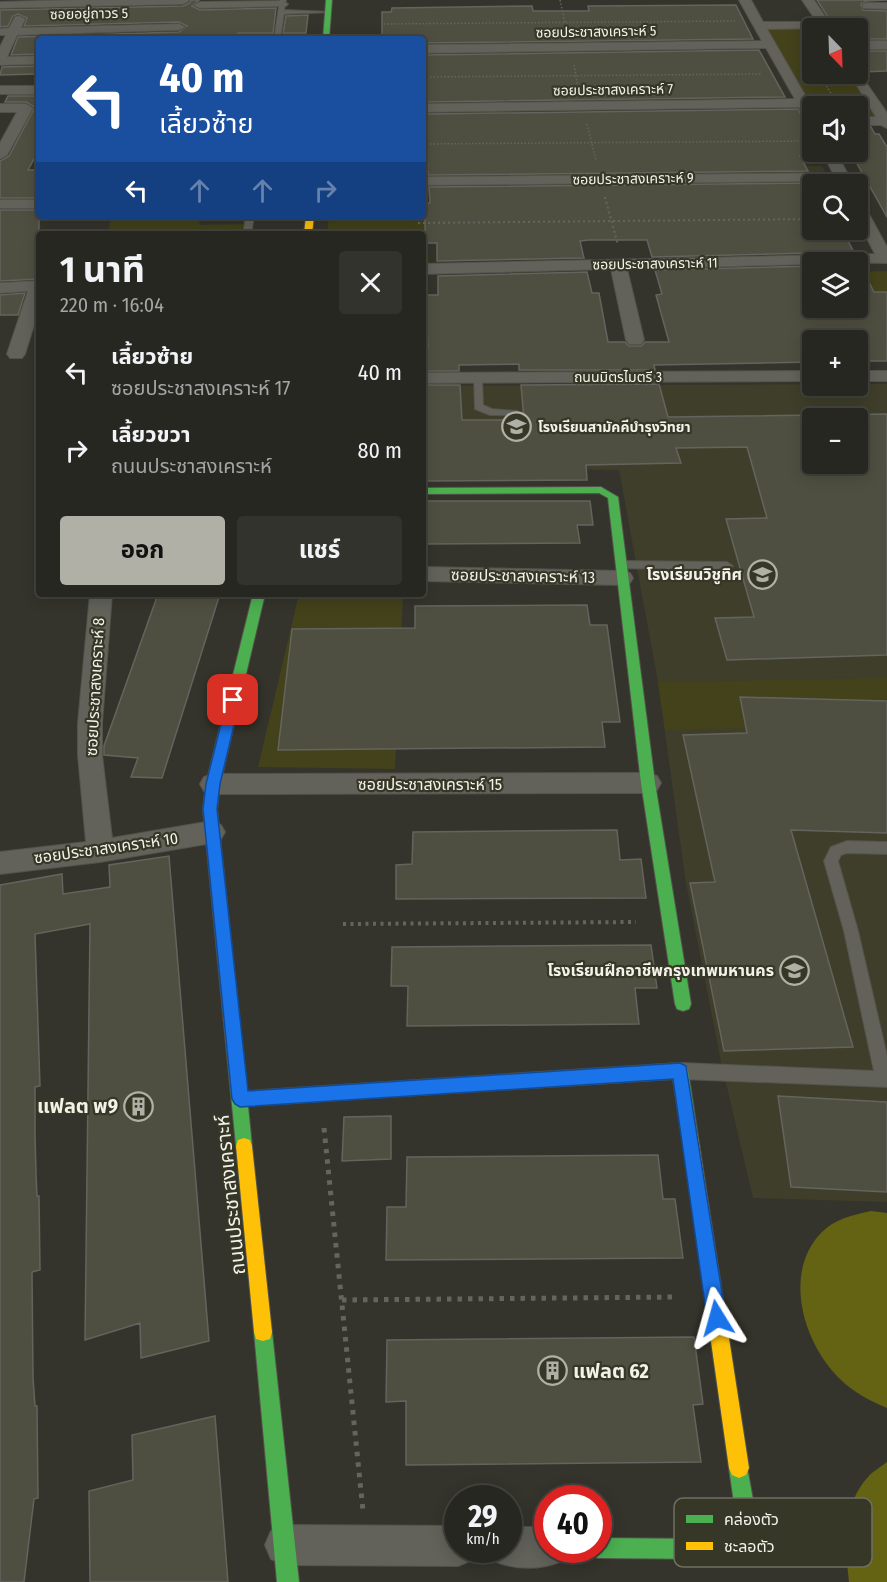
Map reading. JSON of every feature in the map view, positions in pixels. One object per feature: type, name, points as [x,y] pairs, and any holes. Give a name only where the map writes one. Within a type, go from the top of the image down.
[{"type":"street","points":[[745,0],[802,101]]},
{"type":"street","points":[[808,0],[820,18]]},
{"type":"street","points":[[0,5],[28,2],[181,16]]},
{"type":"street","points":[[28,2],[0,60],[36,60]]},
{"type":"street","points":[[200,5],[282,6]]},
{"type":"street","points":[[326,36],[329,6]]},
{"type":"street","points":[[867,6],[887,6]]},
{"type":"street","name":"ซอยอยู่ถาวร 5","points":[[0,32],[181,16]]},
{"type":"street","points":[[758,23],[802,26]]},
{"type":"street","name":"ซอยประชาสงเคราะห์ 5","points":[[426,49],[770,45]]},
{"type":"street","points":[[868,45],[887,45]]},
{"type":"street","points":[[862,84],[886,122]]},
{"type":"street","points":[[0,90],[36,90]]},
{"type":"street","name":"ซอยประชาสงเคราะห์ 7","points":[[426,108],[802,103]]},
{"type":"street","points":[[0,108],[26,108],[0,155]]},
{"type":"street","points":[[868,121],[886,122]]},
{"type":"street","name":"ซอยประชาสงเคราะห์ 9","points":[[426,181],[601,179],[802,181]]},
{"type":"street","points":[[0,204],[36,204]]},
{"type":"street","points":[[868,225],[886,258]]},
{"type":"street","name":"ซอยประชาสงเคราะห์ 11","points":[[426,269],[886,258]]},
{"type":"street","points":[[620,265],[635,340]]},
{"type":"street","points":[[0,288],[36,286]]},
{"type":"street","points":[[16,354],[36,292]]},
{"type":"street","name":"ถนนมิตรไมตรี 3","points":[[426,378],[802,376]]},
{"type":"street","points":[[868,376],[887,376]]},
{"type":"street","points":[[426,491],[608,492],[613,497],[648,783],[683,1004]]},
{"type":"street","name":"ซอยประชาสงเคราะห์ 13","points":[[426,574],[622,571]]},
{"type":"street","name":"ซอยประชาสงเคราะห์ 8","points":[[100,851],[90,744],[101,597]]},
{"type":"street","name":"ถนนประชาสงเคราะห์","points":[[258,597],[213,784],[210,809],[286,1564]]},
{"type":"street","name":"ซอยประชาสงเคราะห์ 15","points":[[213,784],[648,783]]},
{"type":"street","name":"ซอยประชาสงเคราะห์ 10","points":[[0,863],[100,851],[212,832]]},
{"type":"street","points":[[240,1099],[680,1071],[743,1498]]},
{"type":"street","points":[[286,1564],[366,1546],[444,1546]]},
{"type":"street","points":[[612,1548],[674,1549]]},
{"type":"lane","points":[[277,36],[282,6],[329,6]]},
{"type":"lane","points":[[477,378],[478,407],[490,412],[514,413]]},
{"type":"lane","points":[[622,571],[727,566]]},
{"type":"lane","points":[[680,1071],[886,1079],[851,931],[831,861],[836,851],[847,847],[887,848]]},
{"type":"path","points":[[560,0],[582,106],[612,221],[620,265]]},
{"type":"path","points":[[384,24],[758,23]]},
{"type":"path","points":[[426,77],[787,73]]},
{"type":"path","points":[[426,144],[802,141]]},
{"type":"path","points":[[418,223],[802,219]]},
{"type":"path","points":[[343,924],[670,922]]},
{"type":"path","points":[[321,1094],[366,1546]]},
{"type":"path","points":[[342,1300],[713,1297]]},
{"type":"shaded area","points":[[802,28],[802,84],[857,84],[864,96],[805,96],[768,29]]},
{"type":"shaded area","points":[[868,101],[879,118],[868,118]]},
{"type":"shaded area","points":[[822,166],[826,174],[802,174],[802,189],[426,193],[426,170]]},
{"type":"shaded area","points":[[110,219],[200,219],[199,225],[243,224],[242,231],[108,231]]},
{"type":"shaded area","points":[[329,219],[425,219],[429,265],[426,265],[426,231],[327,231]]},
{"type":"shaded area","points":[[887,271],[887,305],[868,305],[868,272]]},
{"type":"shaded area","points":[[802,384],[802,396],[868,396],[868,384],[887,384],[887,1202],[753,1198],[721,1062],[685,877],[658,682],[619,470],[426,468],[426,386]]},
{"type":"shaded area","points":[[298,597],[403,597],[395,769],[258,767]]},
{"type":"shaded area","points":[[887,678],[887,725],[665,730],[658,682]]},
{"type":"shaded area","points":[[871,1211],[887,1213],[887,1408],[850,1388],[827,1364],[808,1328],[802,1308],[800,1288],[802,1268],[809,1250],[821,1233],[838,1221]]},
{"type":"shaded area","points":[[887,1462],[887,1582],[849,1582],[848,1567],[872,1567],[872,1498],[855,1498],[868,1477]]},
{"type":"building","points":[[191,0],[199,0],[192,6],[200,10],[276,8],[273,33],[238,33],[238,36],[50,36],[179,32],[187,26],[179,22],[24,26],[27,18],[18,14],[13,16],[8,26],[0,27],[0,10],[183,6]]},
{"type":"building","points":[[817,0],[887,0],[866,1],[861,4],[863,10],[887,11],[887,39],[868,39],[868,18],[829,18]]},
{"type":"building","points":[[736,5],[753,39],[426,43],[426,36],[382,35],[382,12],[391,12],[392,8],[532,6],[533,11],[589,11],[588,6]]},
{"type":"building","points":[[308,15],[306,33],[283,33],[286,16]]},
{"type":"building","points":[[36,36],[36,54],[11,55],[18,37]]},
{"type":"building","points":[[759,50],[785,97],[426,102],[426,55]]},
{"type":"building","points":[[868,51],[887,51],[887,71],[868,72]]},
{"type":"building","points":[[36,66],[36,74],[0,75],[2,67]]},
{"type":"building","points":[[8,96],[36,96],[36,155],[28,170],[36,170],[36,198],[0,198],[0,161],[9,156],[35,107],[26,102],[5,102]]},
{"type":"building","points":[[798,109],[802,116],[802,156],[800,156],[808,171],[428,175],[426,114]]},
{"type":"building","points":[[868,127],[871,127],[875,134],[879,134],[887,147],[887,217],[868,183],[868,174],[863,174],[856,162],[868,162]]},
{"type":"building","points":[[802,183],[802,240],[847,240],[854,252],[652,257],[647,240],[589,240],[580,241],[584,258],[437,261],[437,243],[426,243],[426,203],[430,203],[429,187]]},
{"type":"building","points":[[0,210],[36,210],[39,231],[36,231],[36,279],[0,281]]},
{"type":"building","points":[[802,266],[802,318],[868,318],[868,280],[874,292],[887,292],[887,361],[868,361],[868,330],[802,330],[802,362],[654,365],[655,370],[519,370],[519,364],[459,365],[459,371],[426,371],[426,348],[428,348],[426,295],[438,295],[438,276],[587,272],[592,293],[599,293],[608,342],[625,342],[629,346],[641,346],[645,342],[669,342],[656,295],[662,294],[655,270]]},
{"type":"building","points":[[25,293],[18,315],[0,315],[0,295]]},
{"type":"building","points":[[659,384],[668,417],[802,415],[802,474],[868,474],[868,414],[887,414],[887,655],[727,660],[715,618],[754,617],[726,519],[767,518],[747,447],[676,448],[681,463],[586,465],[587,480],[426,481],[426,385],[460,385],[462,420],[524,420],[521,385]]},
{"type":"building","points":[[426,501],[590,501],[593,525],[577,525],[580,543],[426,544]]},
{"type":"building","points":[[157,597],[219,597],[162,778],[131,777],[138,758],[104,755],[104,746]]},
{"type":"building","points":[[587,605],[590,625],[607,625],[620,722],[602,722],[605,747],[278,750],[292,629],[415,628],[415,606]]},
{"type":"building","points":[[740,697],[887,701],[887,833],[791,830],[853,1047],[724,1051],[690,883],[715,882],[683,735],[747,733]]},
{"type":"building","points":[[617,830],[620,860],[641,859],[646,898],[396,899],[396,865],[412,864],[413,832]]},
{"type":"building","name":"แฟลต พ9","points":[[169,856],[209,1341],[141,1358],[140,1323],[85,1340],[90,924],[35,934],[40,1086],[35,1087],[35,1134],[40,1270],[32,1272],[33,1378],[35,1406],[37,1406],[38,1498],[34,1499],[24,1582],[0,1582],[0,885],[62,874],[63,894],[110,887],[109,865]]},
{"type":"building","points":[[651,945],[657,988],[635,988],[639,1024],[407,1026],[408,986],[391,986],[392,947]]},
{"type":"building","points":[[778,1096],[887,1102],[887,1192],[791,1187]]},
{"type":"building","points":[[391,1116],[391,1159],[342,1161],[344,1117]]},
{"type":"building","points":[[658,1155],[663,1199],[675,1199],[683,1258],[386,1260],[387,1207],[406,1207],[407,1157]]},
{"type":"building","name":"แฟลต 62","points":[[694,1337],[703,1404],[693,1405],[701,1462],[406,1465],[406,1401],[386,1402],[387,1340]]},
{"type":"building","points":[[215,1416],[228,1582],[90,1582],[89,1491],[133,1480],[132,1435]]},
{"type":"traffic: fast","points":[[326,36],[329,0]]},
{"type":"traffic: fast","points":[[426,491],[601,490],[613,497],[648,783],[683,1004]]},
{"type":"traffic: fast","points":[[244,1146],[210,809],[213,784],[258,597]]},
{"type":"traffic: fast","points":[[241,1099],[680,1071],[690,1137]]},
{"type":"traffic: fast","points":[[263,1332],[288,1582]]},
{"type":"traffic: fast","points":[[739,1468],[743,1498]]},
{"type":"traffic: fast","points":[[612,1548],[674,1549]]},
{"type":"traffic: slow","points":[[308,231],[310,219]]},
{"type":"traffic: slow","points":[[690,1137],[739,1468]]},
{"type":"traffic: slow","points":[[244,1146],[263,1332]]},
{"type":"place","name":"โรงเรียนสามัคคีบํารุงวิทยา","points":[[517,427]]},
{"type":"place","name":"โรงเรียนวิชูทิศ","points":[[763,574]]},
{"type":"place","name":"โรงเรียนฝึกอาชีพกรุงเทพมหานคร","points":[[795,970]]},
{"type":"place","name":"แฟลต พ9","points":[[139,1106]]},
{"type":"place","name":"แฟลต 62","points":[[552,1371]]},
{"type":"route","points":[[233,700],[213,784],[210,809],[240,1099],[680,1071],[717,1318]]}]
